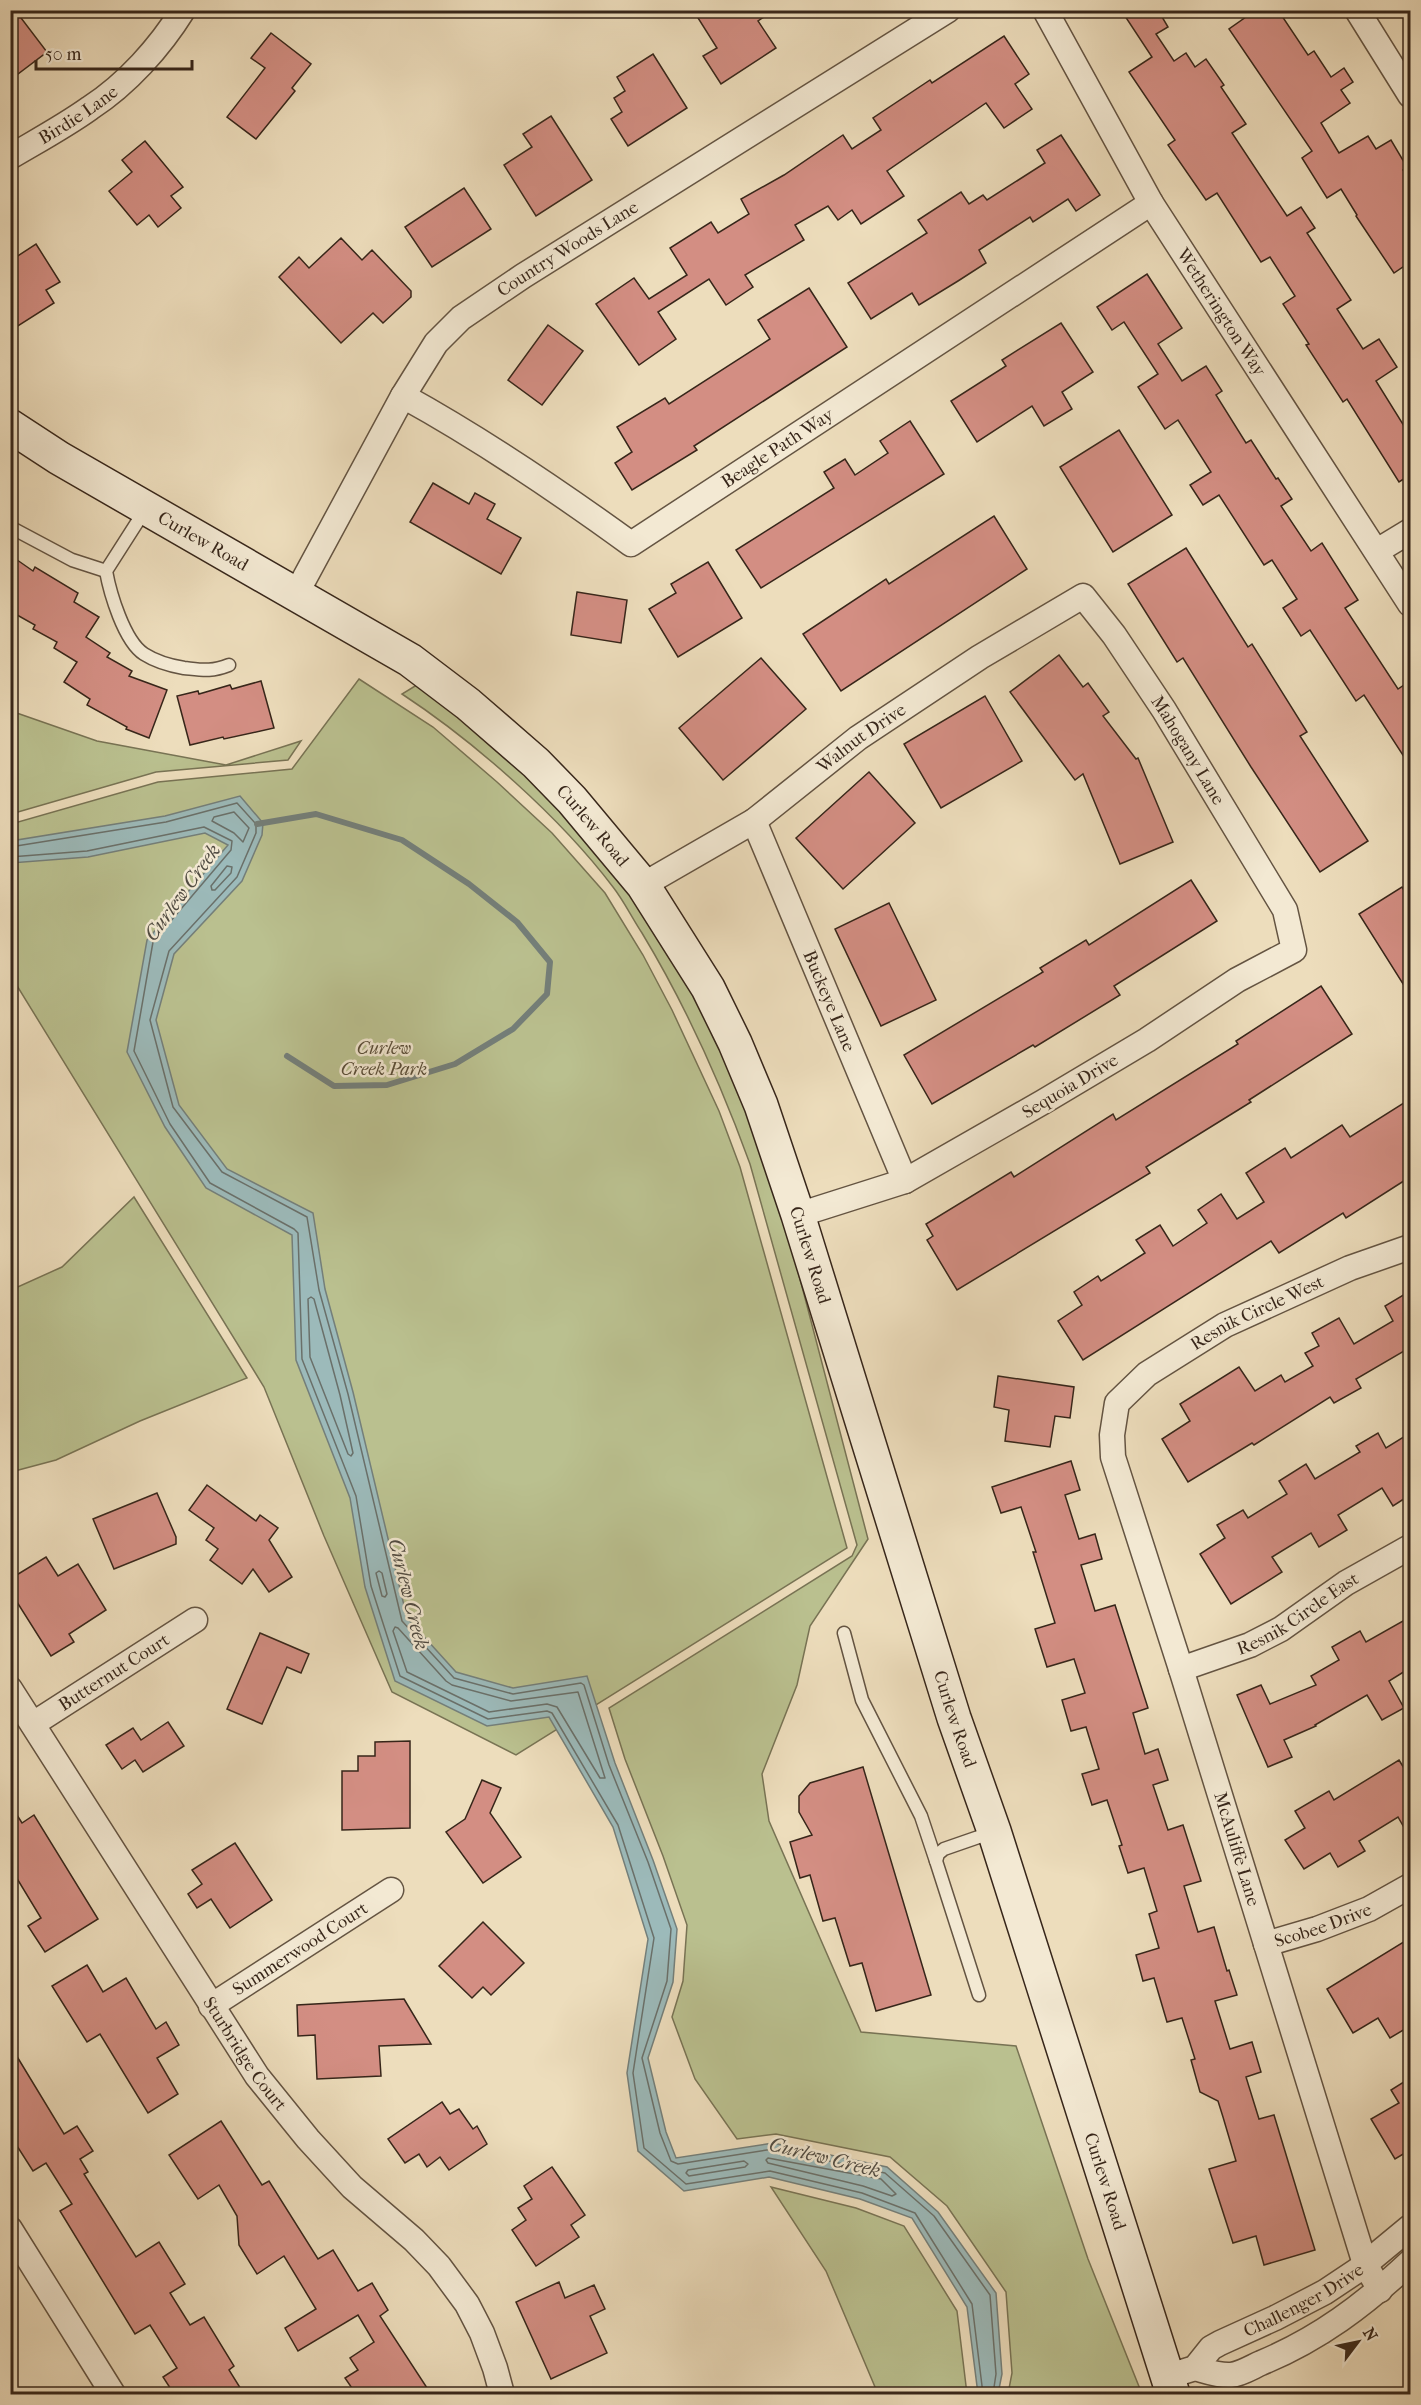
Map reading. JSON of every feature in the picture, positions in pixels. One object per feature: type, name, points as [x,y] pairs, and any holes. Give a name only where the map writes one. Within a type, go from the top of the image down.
[{"type":"main road","name":"Curlew Road","points":[[10,426],[59,458],[147,506],[410,660],[468,704],[536,764],[572,800],[643,885],[708,987],[761,1105],[798,1215],[950,1707],[1178,2380]]},
{"type":"street","name":"Birdie Lane","points":[[10,157],[92,107],[115,88],[131,74],[171,29],[183,10]]},
{"type":"street","name":"Country Woods Lane","points":[[296,594],[403,396],[436,344],[461,318],[544,263],[948,10]]},
{"type":"street","name":"Wetherington Way","points":[[1046,10],[1151,204],[1410,604]]},
{"type":"street","points":[[1357,10],[1410,95]]},
{"type":"street","name":"Beagle Path Way","points":[[403,396],[460,428],[564,495],[631,544],[1151,204]]},
{"type":"street","points":[[1377,551],[1410,531]]},
{"type":"street","name":"Walnut Drive","points":[[643,885],[754,821],[858,738],[980,657],[1083,596]]},
{"type":"street","name":"Mahogany Lane","points":[[1083,596],[1114,635],[1164,710],[1285,910]]},
{"type":"street","name":"Buckeye Lane","points":[[754,821],[905,1181]]},
{"type":"street","name":"Sequoia Drive","points":[[798,1215],[905,1181],[1147,1040],[1237,980],[1294,950],[1285,910]]},
{"type":"street","name":"Resnik Circle West","points":[[1118,1403],[1147,1374],[1225,1325],[1350,1268],[1410,1247]]},
{"type":"street","name":"McAuliffe Lane","points":[[1118,1403],[1112,1435],[1113,1457],[1365,2264],[1380,2290]]},
{"type":"street","name":"Resnik Circle East","points":[[1181,1669],[1250,1645],[1281,1629],[1346,1583],[1410,1547]]},
{"type":"street","name":"Butternut Court","points":[[33,1724],[195,1620]]},
{"type":"street","name":"Sturbridge Court","points":[[10,1689],[257,2076],[308,2139],[352,2187],[414,2240],[439,2266],[466,2304],[482,2333],[502,2394]]},
{"type":"street","name":"Scobee Drive","points":[[1266,1944],[1317,1929],[1369,1909],[1410,1886]]},
{"type":"street","name":"Summerwood Court","points":[[211,2006],[391,1890]]},
{"type":"street","name":"Challenger Drive","points":[[1178,2380],[1211,2348],[1325,2292],[1365,2264],[1410,2227]]},
{"type":"street","points":[[11,2230],[113,2394]]},
{"type":"street","name":"Challenger Drive","points":[[1178,2380],[1221,2374],[1233,2375],[1286,2353],[1342,2320],[1380,2290],[1410,2262]]},
{"type":"lane","points":[[147,506],[106,570],[111,597],[125,629],[143,654],[174,666],[213,672],[229,665]]},
{"type":"lane","points":[[10,527],[72,560],[106,570]]},
{"type":"lane","points":[[844,1633],[862,1700],[921,1816],[936,1861]]},
{"type":"lane","points":[[979,1995],[936,1868],[936,1861],[938,1854],[944,1849],[994,1832]]},
{"type":"green space","name":"Curlew Creek Park","points":[[359,679],[433,727],[552,833],[605,893],[643,955],[672,1010],[719,1111],[740,1167],[847,1548],[516,1755],[392,1692],[324,1536],[264,1387],[11,976],[11,824],[158,782],[292,769]]},
{"type":"green space","points":[[420,683],[527,772],[633,891],[724,1048],[777,1191],[868,1539],[810,1626],[797,1685],[762,1774],[769,1821],[861,2032],[1016,2046],[1088,2259],[1142,2394],[1008,2394],[1012,2373],[1006,2292],[947,2206],[890,2157],[776,2134],[737,2139],[695,2079],[672,2017],[683,1981],[687,1925],[625,1759],[609,1708],[852,1556],[857,1545],[750,1164],[715,1075],[688,1017],[658,961],[613,887],[568,834],[515,782],[430,713],[402,694]]},
{"type":"green space","points":[[11,711],[97,741],[226,765],[301,741],[288,760],[156,772],[11,814]]},
{"type":"green space","points":[[134,1197],[247,1378],[140,1421],[56,1460],[11,1472],[11,1290],[62,1267]]},
{"type":"green space","points":[[771,2187],[856,2208],[904,2226],[957,2311],[967,2394],[878,2394],[826,2271]]},
{"type":"water","name":"Curlew Creek","points":[[240,796],[263,823],[262,835],[242,881],[174,954],[156,1020],[179,1105],[227,1169],[313,1213],[325,1289],[353,1392],[407,1618],[456,1672],[513,1688],[587,1676],[615,1763],[677,1929],[673,1982],[648,2058],[666,2132],[676,2158],[773,2143],[887,2167],[938,2212],[996,2293],[1002,2374],[998,2394],[978,2394],[967,2307],[912,2218],[860,2199],[769,2177],[684,2191],[638,2151],[627,2073],[648,1939],[613,1827],[549,1717],[487,1726],[395,1681],[365,1587],[350,1498],[296,1360],[292,1235],[206,1188],[165,1127],[127,1052],[147,940],[228,845],[205,833],[88,857],[11,863],[11,841],[165,816]]},
{"type":"building","points":[[10,10],[15,10],[47,52],[10,80]]},
{"type":"building","points":[[693,10],[774,10],[758,21],[776,48],[721,84],[703,56],[717,48]]},
{"type":"building","points":[[1121,10],[1158,10],[1168,27],[1156,34],[1174,61],[1186,53],[1195,67],[1206,59],[1224,85],[1221,87],[1246,124],[1232,133],[1287,216],[1301,207],[1315,228],[1307,233],[1351,300],[1337,309],[1363,349],[1379,339],[1397,367],[1376,381],[1404,426],[1410,422],[1410,475],[1399,482],[1347,399],[1343,402],[1306,345],[1309,344],[1283,304],[1295,296],[1270,257],[1261,262],[1217,193],[1206,200],[1168,145],[1175,140],[1129,72],[1152,57]]},
{"type":"building","points":[[1256,10],[1278,10],[1308,55],[1314,51],[1331,77],[1344,68],[1353,82],[1341,90],[1350,103],[1321,123],[1339,153],[1368,136],[1376,149],[1391,140],[1407,167],[1403,170],[1410,181],[1410,262],[1394,273],[1341,189],[1327,198],[1302,158],[1312,151],[1229,29]]},
{"type":"building","points":[[271,33],[311,64],[292,88],[295,91],[256,139],[227,117],[265,68],[251,58]]},
{"type":"building","points":[[1004,36],[1029,74],[1015,84],[1032,109],[1004,128],[986,103],[887,171],[904,196],[861,224],[852,210],[838,220],[828,206],[795,225],[804,240],[745,275],[753,287],[726,305],[709,279],[658,312],[676,339],[639,365],[596,304],[634,278],[649,299],[687,275],[670,248],[711,222],[718,233],[749,214],[741,199],[784,175],[843,135],[852,149],[881,130],[873,118],[930,80],[932,83]]},
{"type":"building","points":[[653,54],[687,108],[628,146],[611,119],[622,112],[614,98],[625,91],[617,77]]},
{"type":"building","points":[[551,116],[592,180],[536,216],[504,165],[532,147],[523,134]]},
{"type":"building","points":[[1061,135],[1100,195],[1076,211],[1068,199],[1033,222],[1030,217],[979,250],[986,263],[958,281],[919,305],[912,293],[871,319],[848,283],[927,233],[918,220],[961,192],[969,204],[983,195],[987,200],[1045,163],[1037,150]]},
{"type":"building","points":[[145,141],[183,187],[171,196],[181,208],[158,227],[149,215],[137,225],[109,191],[132,172],[122,160]]},
{"type":"building","points":[[464,188],[491,229],[432,267],[405,227]]},
{"type":"building","points":[[341,238],[362,260],[372,250],[411,291],[411,297],[383,323],[373,313],[341,343],[279,277],[299,257],[309,268]]},
{"type":"building","points":[[36,244],[60,282],[46,290],[54,303],[10,331],[10,261]]},
{"type":"building","points":[[1147,274],[1182,328],[1158,344],[1182,381],[1206,366],[1222,391],[1216,395],[1246,443],[1251,440],[1292,499],[1281,506],[1311,551],[1322,543],[1358,600],[1345,608],[1398,689],[1410,681],[1410,766],[1364,695],[1356,701],[1310,630],[1301,636],[1283,608],[1297,599],[1272,560],[1264,565],[1219,495],[1203,505],[1190,485],[1211,472],[1178,420],[1165,429],[1138,387],[1158,374],[1124,322],[1112,330],[1097,307]]},
{"type":"building","points":[[809,288],[847,347],[694,446],[697,450],[632,490],[615,463],[632,452],[617,427],[665,398],[669,404],[770,339],[758,320]]},
{"type":"building","points":[[1061,323],[1093,372],[1062,392],[1072,409],[1044,426],[1032,406],[977,442],[951,401],[1006,366],[1002,360]]},
{"type":"building","points":[[548,325],[583,351],[542,405],[508,380]]},
{"type":"building","points":[[910,421],[944,474],[761,588],[736,550],[834,488],[824,472],[845,459],[855,475],[888,453],[880,441]]},
{"type":"building","points":[[1119,430],[1172,515],[1113,552],[1060,467]]},
{"type":"building","points":[[433,483],[469,504],[475,493],[495,504],[487,519],[521,538],[501,574],[410,522]]},
{"type":"building","points":[[994,516],[1027,569],[841,691],[803,634],[886,579],[889,584]]},
{"type":"building","points":[[1186,548],[1248,647],[1252,644],[1307,732],[1300,736],[1368,841],[1320,872],[1183,658],[1177,662],[1128,584]]},
{"type":"building","points":[[10,555],[33,571],[35,567],[78,593],[74,602],[99,617],[86,637],[110,653],[107,657],[132,671],[129,676],[167,690],[149,738],[126,729],[127,727],[87,705],[90,699],[64,682],[77,662],[54,648],[57,642],[33,629],[35,625],[10,611]]},
{"type":"building","points":[[708,562],[742,618],[678,657],[649,609],[676,593],[671,584]]},
{"type":"building","points":[[577,592],[627,600],[621,643],[571,635]]},
{"type":"building","points":[[1059,655],[1083,687],[1088,683],[1109,712],[1103,716],[1136,759],[1138,758],[1173,842],[1120,864],[1083,774],[1075,780],[1010,692]]},
{"type":"building","points":[[761,658],[806,709],[723,780],[679,728]]},
{"type":"building","points":[[261,681],[274,728],[190,745],[177,696],[198,691],[199,694],[230,685],[232,689]]},
{"type":"building","points":[[985,696],[1022,761],[941,808],[904,744]]},
{"type":"building","points":[[869,772],[915,823],[843,889],[796,838]]},
{"type":"building","points":[[1191,880],[1217,921],[1114,986],[1120,995],[1035,1047],[1033,1045],[932,1104],[904,1055],[1043,972],[1040,968],[1086,940],[1089,945]]},
{"type":"building","points":[[1402,887],[1410,900],[1410,995],[1359,914]]},
{"type":"building","points":[[889,903],[936,1000],[881,1026],[835,929]]},
{"type":"building","points":[[1321,986],[1352,1034],[1249,1100],[1251,1102],[1146,1167],[1150,1173],[957,1290],[927,1240],[933,1236],[926,1224],[1011,1172],[1014,1177],[1113,1114],[1116,1120],[1238,1044],[1236,1041]]},
{"type":"building","points":[[1410,1099],[1410,1177],[1346,1218],[1343,1213],[1279,1253],[1271,1241],[1083,1360],[1058,1321],[1082,1305],[1074,1292],[1098,1276],[1101,1281],[1145,1253],[1136,1240],[1160,1225],[1173,1246],[1207,1223],[1198,1210],[1221,1194],[1237,1219],[1264,1202],[1246,1173],[1285,1148],[1291,1158],[1342,1125],[1350,1137]]},
{"type":"building","points":[[1410,1291],[1410,1351],[1409,1348],[1356,1379],[1361,1388],[1334,1403],[1330,1397],[1254,1445],[1252,1443],[1188,1482],[1162,1439],[1190,1421],[1180,1404],[1239,1367],[1255,1391],[1281,1375],[1285,1382],[1313,1366],[1305,1353],[1319,1346],[1312,1333],[1339,1318],[1354,1344],[1393,1321],[1385,1306]]},
{"type":"building","points":[[998,1376],[1074,1387],[1070,1418],[1055,1416],[1050,1447],[1005,1441],[1009,1410],[994,1407]]},
{"type":"building","points":[[1378,1433],[1386,1448],[1410,1433],[1410,1495],[1393,1506],[1382,1488],[1338,1515],[1347,1530],[1319,1547],[1311,1533],[1272,1557],[1282,1572],[1231,1604],[1200,1554],[1225,1538],[1217,1525],[1243,1510],[1248,1518],[1287,1494],[1279,1481],[1306,1464],[1315,1479],[1360,1452],[1356,1446]]},
{"type":"building","points":[[1071,1461],[1080,1490],[1065,1495],[1079,1539],[1095,1534],[1102,1559],[1081,1565],[1095,1611],[1115,1605],[1148,1708],[1133,1713],[1145,1754],[1158,1749],[1168,1780],[1153,1785],[1168,1830],[1183,1825],[1201,1881],[1184,1886],[1198,1932],[1214,1927],[1237,1995],[1215,2001],[1230,2049],[1252,2042],[1261,2072],[1246,2077],[1259,2119],[1274,2115],[1315,2250],[1264,2265],[1256,2236],[1233,2243],[1209,2169],[1236,2161],[1218,2101],[1200,2092],[1191,2060],[1195,2059],[1182,2018],[1167,2022],[1154,1978],[1143,1981],[1136,1955],[1159,1948],[1149,1914],[1157,1911],[1144,1868],[1128,1873],[1119,1846],[1122,1845],[1107,1800],[1092,1805],[1082,1774],[1099,1769],[1086,1727],[1071,1731],[1062,1700],[1085,1693],[1074,1659],[1047,1667],[1035,1629],[1055,1623],[1033,1552],[1036,1552],[1021,1507],[1001,1513],[992,1487]]},
{"type":"building","points":[[207,1485],[256,1521],[260,1515],[278,1528],[269,1540],[292,1577],[269,1592],[253,1569],[242,1584],[210,1560],[218,1549],[206,1540],[214,1528],[189,1510]]},
{"type":"building","points":[[157,1493],[176,1537],[176,1544],[114,1569],[93,1519]]},
{"type":"building","points":[[46,1557],[58,1576],[78,1564],[106,1610],[69,1634],[74,1642],[51,1656],[10,1591],[10,1579]]},
{"type":"building","points":[[1410,1617],[1410,1668],[1389,1681],[1404,1708],[1382,1720],[1367,1695],[1316,1726],[1284,1740],[1292,1757],[1268,1767],[1237,1695],[1261,1685],[1270,1704],[1316,1685],[1311,1676],[1339,1660],[1332,1647],[1360,1631],[1366,1642]]},
{"type":"building","points":[[260,1633],[309,1654],[301,1673],[287,1667],[262,1724],[227,1709]]},
{"type":"building","points":[[168,1722],[184,1746],[143,1772],[135,1760],[122,1769],[106,1745],[133,1728],[141,1740]]},
{"type":"building","points":[[410,1741],[410,1828],[342,1830],[342,1771],[358,1771],[358,1756],[375,1756],[375,1742]]},
{"type":"building","points":[[1399,1760],[1410,1778],[1410,1838],[1398,1817],[1359,1841],[1365,1851],[1338,1867],[1330,1853],[1304,1869],[1285,1840],[1305,1828],[1295,1811],[1329,1791],[1334,1800]]},
{"type":"building","points":[[863,1767],[931,1995],[876,2011],[862,1963],[850,1966],[835,1918],[823,1921],[810,1875],[800,1878],[790,1842],[812,1835],[799,1812],[799,1796],[810,1783]]},
{"type":"building","points":[[482,1780],[501,1788],[490,1813],[521,1857],[483,1883],[446,1832],[465,1819]]},
{"type":"building","points":[[10,1804],[22,1823],[34,1815],[98,1919],[45,1952],[28,1926],[41,1918],[10,1867]]},
{"type":"building","points":[[235,1843],[272,1900],[230,1928],[211,1899],[197,1908],[188,1894],[202,1884],[192,1870]]},
{"type":"building","points":[[483,1922],[524,1963],[491,1995],[483,1987],[472,1998],[439,1966]]},
{"type":"building","points":[[1410,1938],[1410,2026],[1390,2038],[1378,2018],[1353,2033],[1327,1989]]},
{"type":"building","points":[[87,1965],[103,1992],[126,1978],[156,2029],[166,2022],[179,2045],[157,2058],[178,2094],[148,2113],[100,2034],[87,2042],[52,1986]]},
{"type":"building","points":[[404,1999],[431,2044],[379,2046],[381,2076],[317,2079],[315,2035],[298,2036],[297,2005]]},
{"type":"building","points":[[10,2045],[64,2134],[77,2126],[93,2151],[80,2159],[88,2172],[84,2174],[136,2257],[159,2242],[185,2284],[170,2293],[190,2325],[204,2317],[234,2366],[229,2370],[244,2394],[174,2394],[163,2377],[177,2368],[150,2325],[135,2334],[60,2211],[72,2204],[46,2163],[33,2171],[10,2135]]},
{"type":"building","points":[[1410,2078],[1410,2150],[1395,2159],[1371,2119],[1399,2103],[1391,2090]]},
{"type":"building","points":[[442,2102],[450,2114],[459,2109],[473,2129],[477,2126],[487,2144],[449,2170],[440,2157],[427,2167],[419,2154],[405,2163],[388,2139]]},
{"type":"building","points":[[221,2121],[262,2185],[269,2181],[318,2259],[333,2250],[358,2291],[372,2283],[388,2310],[380,2316],[431,2394],[356,2394],[345,2378],[358,2370],[350,2358],[374,2342],[358,2315],[298,2351],[285,2328],[316,2309],[284,2256],[257,2274],[239,2245],[237,2216],[219,2185],[198,2199],[169,2155]]},
{"type":"building","points":[[552,2167],[585,2215],[571,2225],[579,2237],[536,2266],[512,2230],[526,2220],[518,2208],[532,2199],[524,2186]]},
{"type":"building","points":[[559,2282],[565,2298],[594,2285],[605,2309],[590,2316],[607,2353],[551,2379],[516,2302]]},
{"type":"waterway","points":[[257,824],[316,814],[402,840],[469,884],[517,922],[550,962],[547,994],[513,1029],[455,1064],[387,1085],[334,1086],[287,1056]]}]
